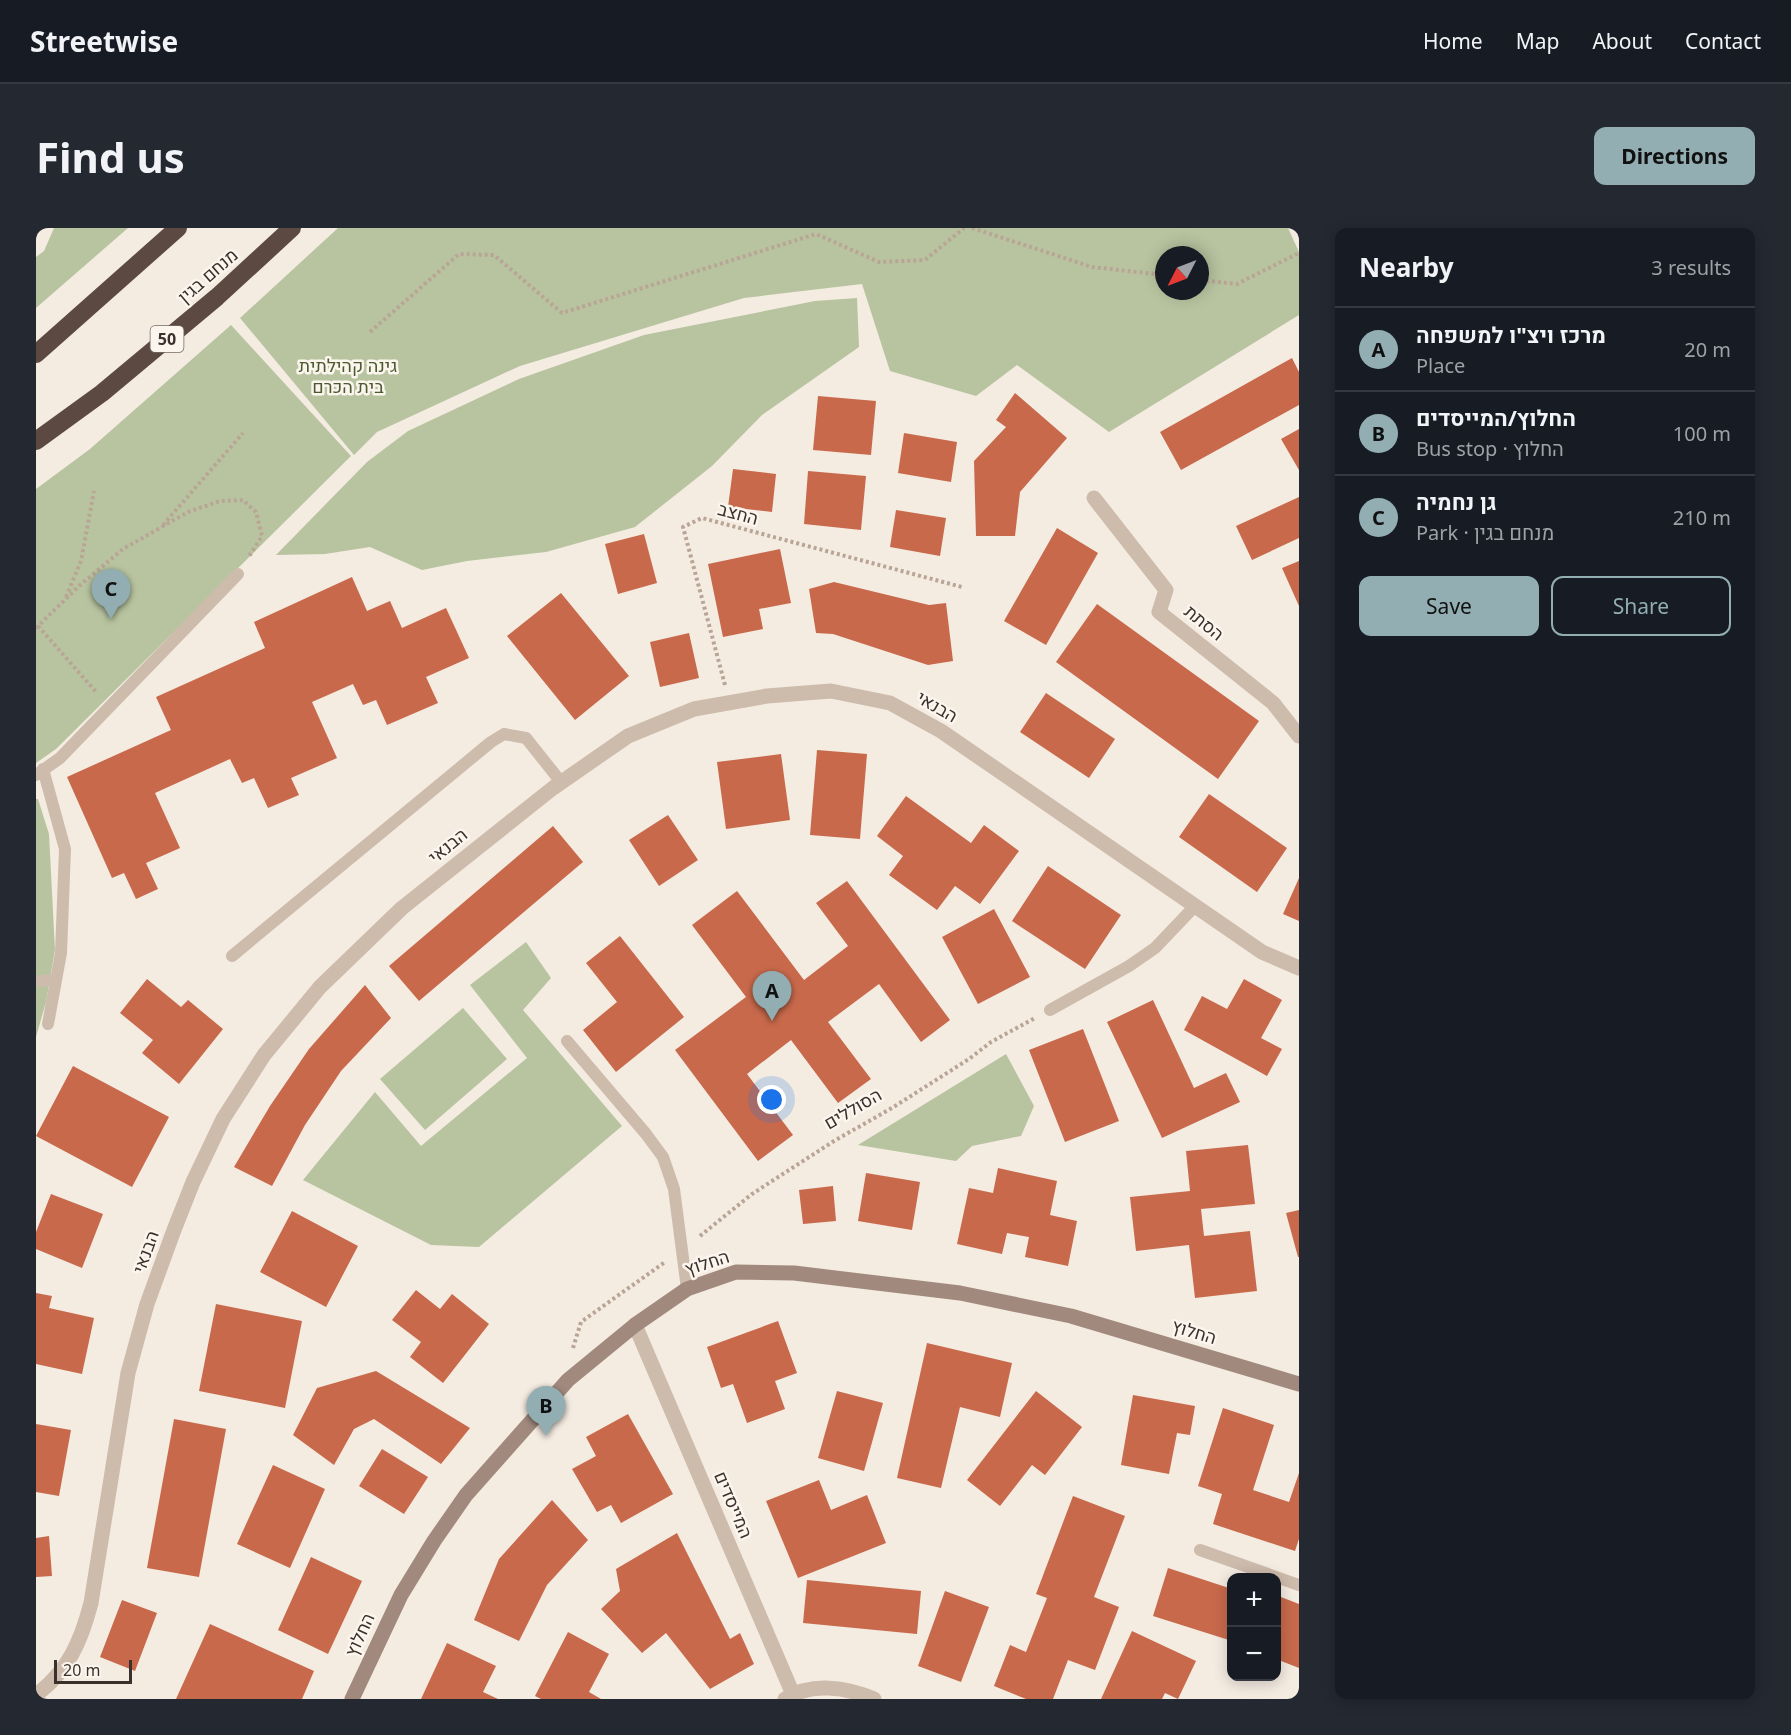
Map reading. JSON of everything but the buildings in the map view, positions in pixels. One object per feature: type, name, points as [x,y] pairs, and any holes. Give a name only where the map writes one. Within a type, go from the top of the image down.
[{"type":"highway","points":[[36,354],[178,228]]},
{"type":"highway","name":"מנחם בגין","points":[[36,441],[102,393],[217,297],[292,228]]},
{"type":"street","name":"הסתת","points":[[1094,498],[1166,590],[1159,612],[1273,703],[1299,736]]},
{"type":"street","name":"הבנאי","points":[[36,1695],[61,1671],[74,1653],[84,1628],[91,1603],[128,1373],[147,1304],[174,1230],[193,1182],[223,1119],[264,1055],[320,987],[402,908],[561,782],[628,736],[694,709],[767,696],[831,691],[890,703],[941,731],[1262,952],[1299,968]]},
{"type":"street","name":"החלוץ","points":[[352,1699],[401,1595],[434,1541],[460,1504],[568,1380],[635,1326],[687,1289],[735,1272],[794,1273],[960,1293],[1071,1316],[1299,1384]]},
{"type":"street","name":"המייסדים","points":[[635,1326],[791,1697]]},
{"type":"street","points":[[791,1697],[820,1687],[844,1690],[874,1699]]},
{"type":"lane","points":[[48,1024],[61,953],[65,849],[40,772],[60,758],[110,708],[238,574]]},
{"type":"lane","points":[[232,956],[491,742],[504,734],[526,738],[561,782]]},
{"type":"lane","points":[[1050,1010],[1129,966],[1155,948],[1195,906]]},
{"type":"lane","points":[[36,981],[56,980]]},
{"type":"lane","points":[[567,1041],[663,1157],[674,1189],[687,1289]]},
{"type":"lane","points":[[1200,1550],[1299,1585]]},
{"type":"path","points":[[370,332],[459,254],[494,255],[562,313],[816,234],[879,262],[925,260],[964,228]]},
{"type":"path","points":[[972,228],[1092,267],[1155,275]]},
{"type":"path","points":[[1209,281],[1238,284],[1299,253]]},
{"type":"path","points":[[161,527],[243,433]]},
{"type":"path","points":[[65,600],[81,561],[94,490]]},
{"type":"path","points":[[110,708],[37,627],[123,549],[188,512],[220,501],[243,500],[256,512],[262,536],[238,574]]},
{"type":"path","name":"החצב","points":[[729,703],[683,527],[702,518],[962,587]]},
{"type":"path","name":"הסוללים","points":[[580,1371],[571,1353],[581,1322],[682,1251],[752,1194],[834,1141],[892,1108],[969,1059],[991,1042],[1050,1010]]},
{"type":"green space","points":[[54,228],[128,228],[36,308],[36,257],[44,251]]},
{"type":"green space","name":"גינה קהילתית בית הכרם","points":[[338,228],[1288,228],[1299,252],[1299,315],[1109,432],[1017,365],[976,396],[890,371],[862,284],[744,298],[520,366],[377,432],[354,455],[240,318]]},
{"type":"green space","points":[[857,298],[859,347],[762,415],[712,466],[635,527],[546,552],[467,561],[422,570],[370,547],[325,554],[276,555],[367,462],[408,431],[519,379],[644,335],[815,301]]},
{"type":"green space","points":[[231,325],[351,456],[56,749],[36,763],[36,489],[90,449]]},
{"type":"green space","points":[[36,799],[38,799],[49,834],[55,950],[46,1002],[36,1037]]},
{"type":"green space","points":[[526,942],[551,978],[523,1010],[622,1126],[479,1247],[431,1245],[303,1180],[375,1092],[421,1146],[527,1058],[470,985]]},
{"type":"green space","points":[[463,1008],[507,1059],[425,1130],[380,1079]]},
{"type":"green space","points":[[1006,1054],[1034,1106],[1021,1136],[972,1146],[956,1161],[858,1145]]},
{"type":"place","name":"גן נחמיה","points":[[111,619]]},
{"type":"place","name":"מרכז ויצ\"ו למשפחה","points":[[772,1021]]},
{"type":"place","name":"החלוץ/המייסדים","points":[[546,1436]]}]
